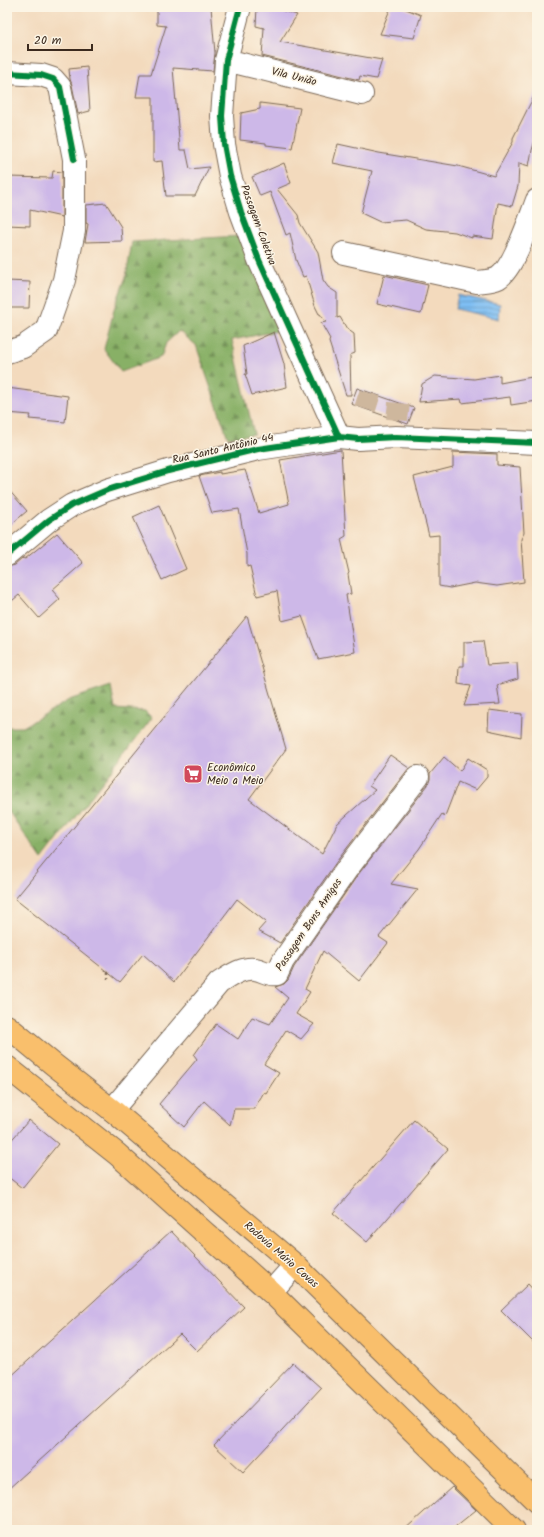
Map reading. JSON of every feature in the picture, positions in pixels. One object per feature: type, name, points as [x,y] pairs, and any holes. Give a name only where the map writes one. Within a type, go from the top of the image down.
[{"type":"main road","name":"Rodovia Mário Covas","points":[[7,1026],[112,1110],[295,1266],[537,1502]]},
{"type":"main road","points":[[7,1067],[117,1154],[271,1292],[514,1530]]},
{"type":"street","name":"Passagem Coletiva","points":[[240,7],[226,60],[222,116],[230,176],[241,212],[259,260],[339,437]]},
{"type":"street","name":"Vila União","points":[[226,60],[362,94]]},
{"type":"street","points":[[7,73],[41,75],[53,79],[60,87],[74,159],[74,231],[64,280],[46,331],[23,347],[7,352]]},
{"type":"street","points":[[344,253],[477,282],[498,278],[504,273],[513,259],[537,200]]},
{"type":"street","name":"Rua Santo Antônio 44","points":[[7,555],[48,520],[72,505],[107,490],[168,472],[251,451],[339,437],[358,439],[396,437],[537,443]]},
{"type":"street","name":"Passagem Bons Amigos","points":[[112,1110],[219,983],[244,970],[255,969],[273,975],[277,974],[283,961],[347,869],[418,777]]},
{"type":"street","points":[[271,1292],[295,1266]]},
{"type":"path","points":[[108,972],[108,979]]},
{"type":"green space","points":[[241,236],[278,331],[232,340],[254,434],[228,438],[196,345],[179,331],[166,343],[161,357],[121,372],[104,349],[115,306],[126,277],[132,242]]},
{"type":"green space","points":[[111,686],[115,709],[145,711],[152,718],[42,860],[7,809],[7,727],[23,727],[69,700]]},
{"type":"water","points":[[458,295],[500,304],[499,319],[455,309]]},
{"type":"building","points":[[157,7],[211,7],[215,53],[213,71],[173,68],[180,150],[186,150],[190,169],[209,167],[195,196],[166,196],[162,161],[153,162],[153,97],[136,97],[140,74],[151,74],[166,26],[157,25]]},
{"type":"building","points":[[257,7],[270,7],[297,15],[280,42],[382,60],[376,79],[360,76],[359,80],[262,56],[264,28],[256,26]]},
{"type":"building","points":[[391,7],[401,7],[421,15],[414,38],[380,34]]},
{"type":"building","points":[[87,67],[90,111],[78,114],[69,69]]},
{"type":"building","points":[[537,90],[537,134],[529,166],[519,163],[518,186],[512,206],[498,203],[493,239],[472,236],[472,238],[455,232],[426,229],[406,220],[380,222],[361,213],[372,171],[333,163],[338,144],[379,153],[458,166],[494,176],[513,142],[513,138]]},
{"type":"building","points":[[260,103],[300,108],[292,148],[240,140],[241,113],[260,109]]},
{"type":"building","points":[[284,163],[291,183],[277,189],[298,215],[300,223],[318,252],[323,280],[328,287],[337,293],[337,318],[340,317],[347,329],[354,334],[355,353],[350,355],[351,395],[346,395],[329,342],[330,339],[321,323],[326,322],[319,314],[315,306],[306,276],[303,277],[296,260],[290,233],[286,235],[270,192],[260,196],[252,177]]},
{"type":"building","points":[[53,171],[62,172],[62,217],[30,210],[30,226],[7,225],[7,177],[52,178]]},
{"type":"building","points":[[106,203],[121,227],[122,241],[85,242],[88,224],[86,223],[86,205]]},
{"type":"building","points":[[384,275],[428,285],[421,314],[377,304]]},
{"type":"building","points":[[7,281],[30,282],[29,308],[7,308]]},
{"type":"building","points":[[274,332],[284,364],[287,387],[252,395],[245,374],[247,374],[243,346]]},
{"type":"building","points":[[500,375],[500,383],[537,376],[537,401],[511,405],[510,397],[462,403],[461,399],[419,402],[422,384],[435,376],[474,379]]},
{"type":"building","points":[[7,388],[68,396],[65,422],[29,419],[31,415],[7,413]]},
{"type":"building","points":[[357,388],[414,408],[408,424],[351,404]]},
{"type":"building","points":[[341,450],[346,536],[341,539],[349,573],[351,594],[346,595],[355,652],[318,659],[302,616],[282,621],[277,591],[257,596],[250,566],[247,567],[247,554],[239,509],[212,513],[199,476],[220,472],[220,474],[245,470],[259,513],[289,504],[280,460]]},
{"type":"building","points":[[453,452],[497,454],[497,465],[520,467],[524,533],[521,539],[524,582],[497,586],[475,583],[450,588],[439,586],[439,535],[429,536],[414,477],[453,467]]},
{"type":"building","points":[[7,488],[27,511],[7,528]]},
{"type":"building","points":[[159,505],[186,569],[162,580],[133,517]]},
{"type":"building","points":[[57,533],[83,563],[52,590],[60,599],[39,618],[19,595],[7,605],[7,567],[15,565],[23,558],[25,559]]},
{"type":"building","name":"Econômico Meio a Meio","points":[[247,616],[286,749],[249,799],[322,854],[337,824],[375,790],[369,786],[390,755],[409,768],[337,861],[280,943],[258,931],[266,922],[237,899],[174,982],[143,954],[120,982],[15,899]]},
{"type":"building","points":[[483,641],[487,665],[517,663],[518,679],[497,685],[500,704],[464,706],[471,686],[458,684],[459,666],[464,666],[464,642]]},
{"type":"building","points":[[489,710],[522,714],[521,737],[488,730]]},
{"type":"building","points":[[444,757],[460,771],[468,758],[487,770],[487,777],[476,790],[458,782],[445,816],[442,814],[419,849],[391,884],[418,889],[379,937],[388,943],[359,981],[323,951],[305,989],[310,992],[296,1014],[314,1024],[301,1039],[286,1030],[264,1064],[279,1073],[266,1093],[264,1092],[254,1109],[234,1109],[230,1125],[204,1101],[184,1127],[159,1104],[197,1059],[194,1055],[216,1024],[238,1039],[252,1017],[270,1024],[288,998],[275,987],[284,984],[288,980],[294,967],[357,876],[428,785],[430,774]]},
{"type":"building","points":[[29,1120],[58,1144],[22,1188],[7,1176],[7,1145]]},
{"type":"building","points":[[414,1120],[448,1149],[367,1242],[333,1213]]},
{"type":"building","points":[[171,1231],[244,1307],[197,1351],[180,1334],[7,1490],[7,1380]]},
{"type":"building","points":[[528,1284],[537,1294],[537,1346],[501,1310]]},
{"type":"building","points":[[293,1363],[321,1388],[243,1472],[214,1445]]},
{"type":"building","points":[[452,1487],[476,1510],[451,1530],[404,1530]]},
{"type":"tunnel","points":[[365,409],[370,393]]},
{"type":"tunnel","points":[[397,420],[399,403]]},
{"type":"cycle path","points":[[240,7],[226,60],[222,116],[224,144],[230,176],[241,212],[259,260],[339,437]]},
{"type":"cycle path","points":[[7,73],[41,75],[53,79],[60,87],[74,159]]},
{"type":"cycle path","points":[[7,555],[49,520],[72,505],[107,490],[168,471],[258,449],[339,437],[358,439],[396,437],[537,443]]},
{"type":"place","name":"Econômico Meio a Meio","points":[[193,774]]}]
